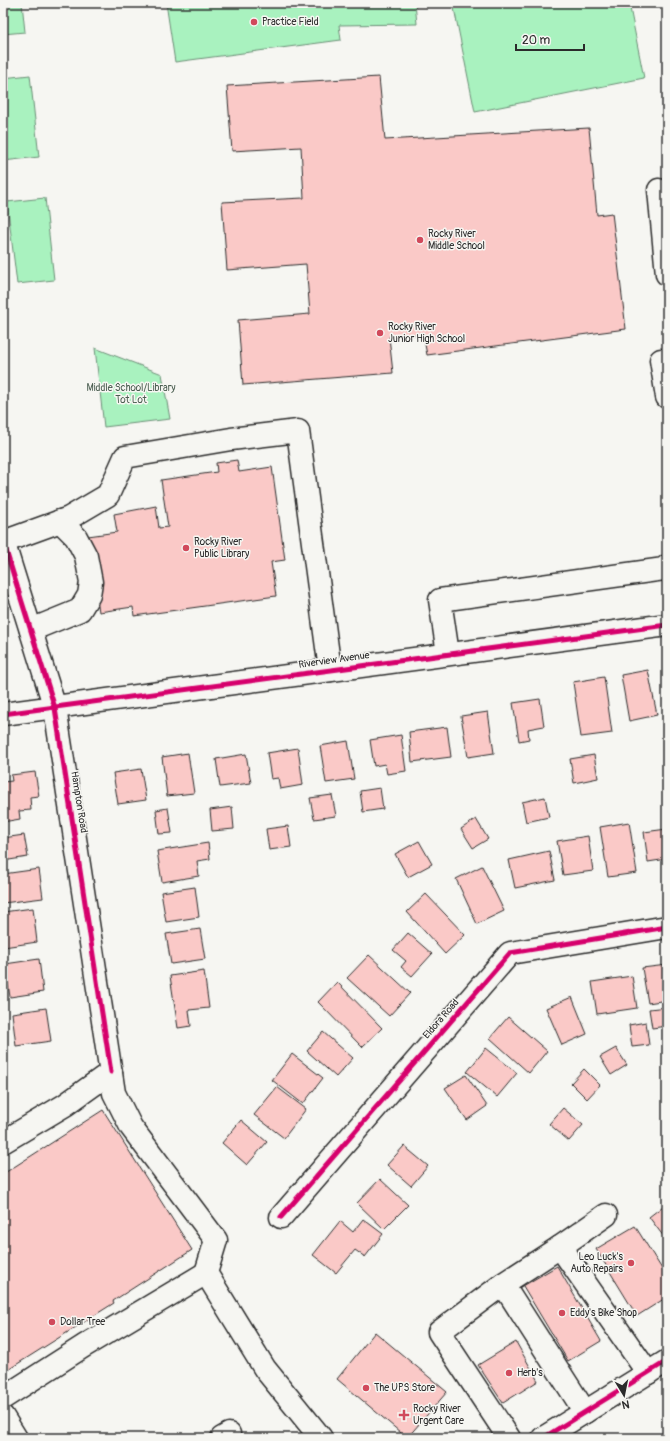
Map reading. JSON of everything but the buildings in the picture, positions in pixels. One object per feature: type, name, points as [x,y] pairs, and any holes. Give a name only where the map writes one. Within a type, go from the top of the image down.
[{"type":"street","points":[[659,190],[667,274]]},
{"type":"street","points":[[661,360],[667,397]]},
{"type":"street","points":[[3,541],[69,518],[108,495],[125,456],[232,439],[298,431],[330,670]]},
{"type":"street","points":[[31,630],[80,610],[89,595],[91,582],[86,556],[76,537],[60,521]]},
{"type":"street","name":"Hampton Road","points":[[3,541],[55,708],[114,1093],[131,1127],[216,1240],[206,1273]]},
{"type":"street","points":[[448,654],[440,600],[664,569],[667,566]]},
{"type":"street","name":"Riverview Avenue","points":[[3,714],[667,624]]},
{"type":"street","name":"Eldora Road","points":[[281,1217],[510,953],[667,927]]},
{"type":"street","points":[[3,1142],[65,1105],[111,1072]]},
{"type":"street","points":[[509,1438],[439,1332],[503,1284],[606,1215]]},
{"type":"street","points":[[560,1247],[648,1373]]},
{"type":"street","points":[[3,1398],[84,1346],[206,1273],[265,1369],[321,1438]]},
{"type":"street","points":[[503,1284],[585,1412]]},
{"type":"street","points":[[543,1438],[667,1361]]},
{"type":"street","points":[[3,1417],[16,1438]]},
{"type":"green space","points":[[3,3],[22,3],[25,32],[3,34]]},
{"type":"green space","name":"Practice Field","points":[[166,3],[415,3],[417,24],[339,25],[341,40],[175,62]]},
{"type":"green space","points":[[453,3],[629,3],[644,78],[475,112]]},
{"type":"green space","points":[[30,75],[39,157],[3,161],[3,78]]},
{"type":"green space","points":[[45,198],[54,280],[17,284],[7,202]]},
{"type":"green space","name":"Middle School/Library Tot Lot","points":[[95,348],[162,374],[170,419],[104,427]]},
{"type":"cycle path","points":[[3,541],[55,708],[111,1072]]},
{"type":"cycle path","points":[[3,714],[667,625]]},
{"type":"cycle path","points":[[281,1217],[510,953],[667,927]]},
{"type":"cycle path","points":[[543,1438],[667,1361]]},
{"type":"place","name":"Practice Field","points":[[254,22]]},
{"type":"place","name":"Rocky River Middle School","points":[[420,240]]},
{"type":"place","name":"Rocky River Junior High School","points":[[380,333]]},
{"type":"place","name":"Rocky River Public Library","points":[[186,548]]},
{"type":"place","name":"Leo Luck's Auto Repairs","points":[[631,1263]]},
{"type":"place","name":"Eddy's Bike Shop","points":[[562,1313]]},
{"type":"place","name":"Dollar Tree","points":[[52,1322]]},
{"type":"place","name":"Herb's","points":[[509,1373]]},
{"type":"place","name":"The UPS Store","points":[[366,1388]]},
{"type":"place","name":"Rocky River Urgent Care","points":[[404,1415]]}]
